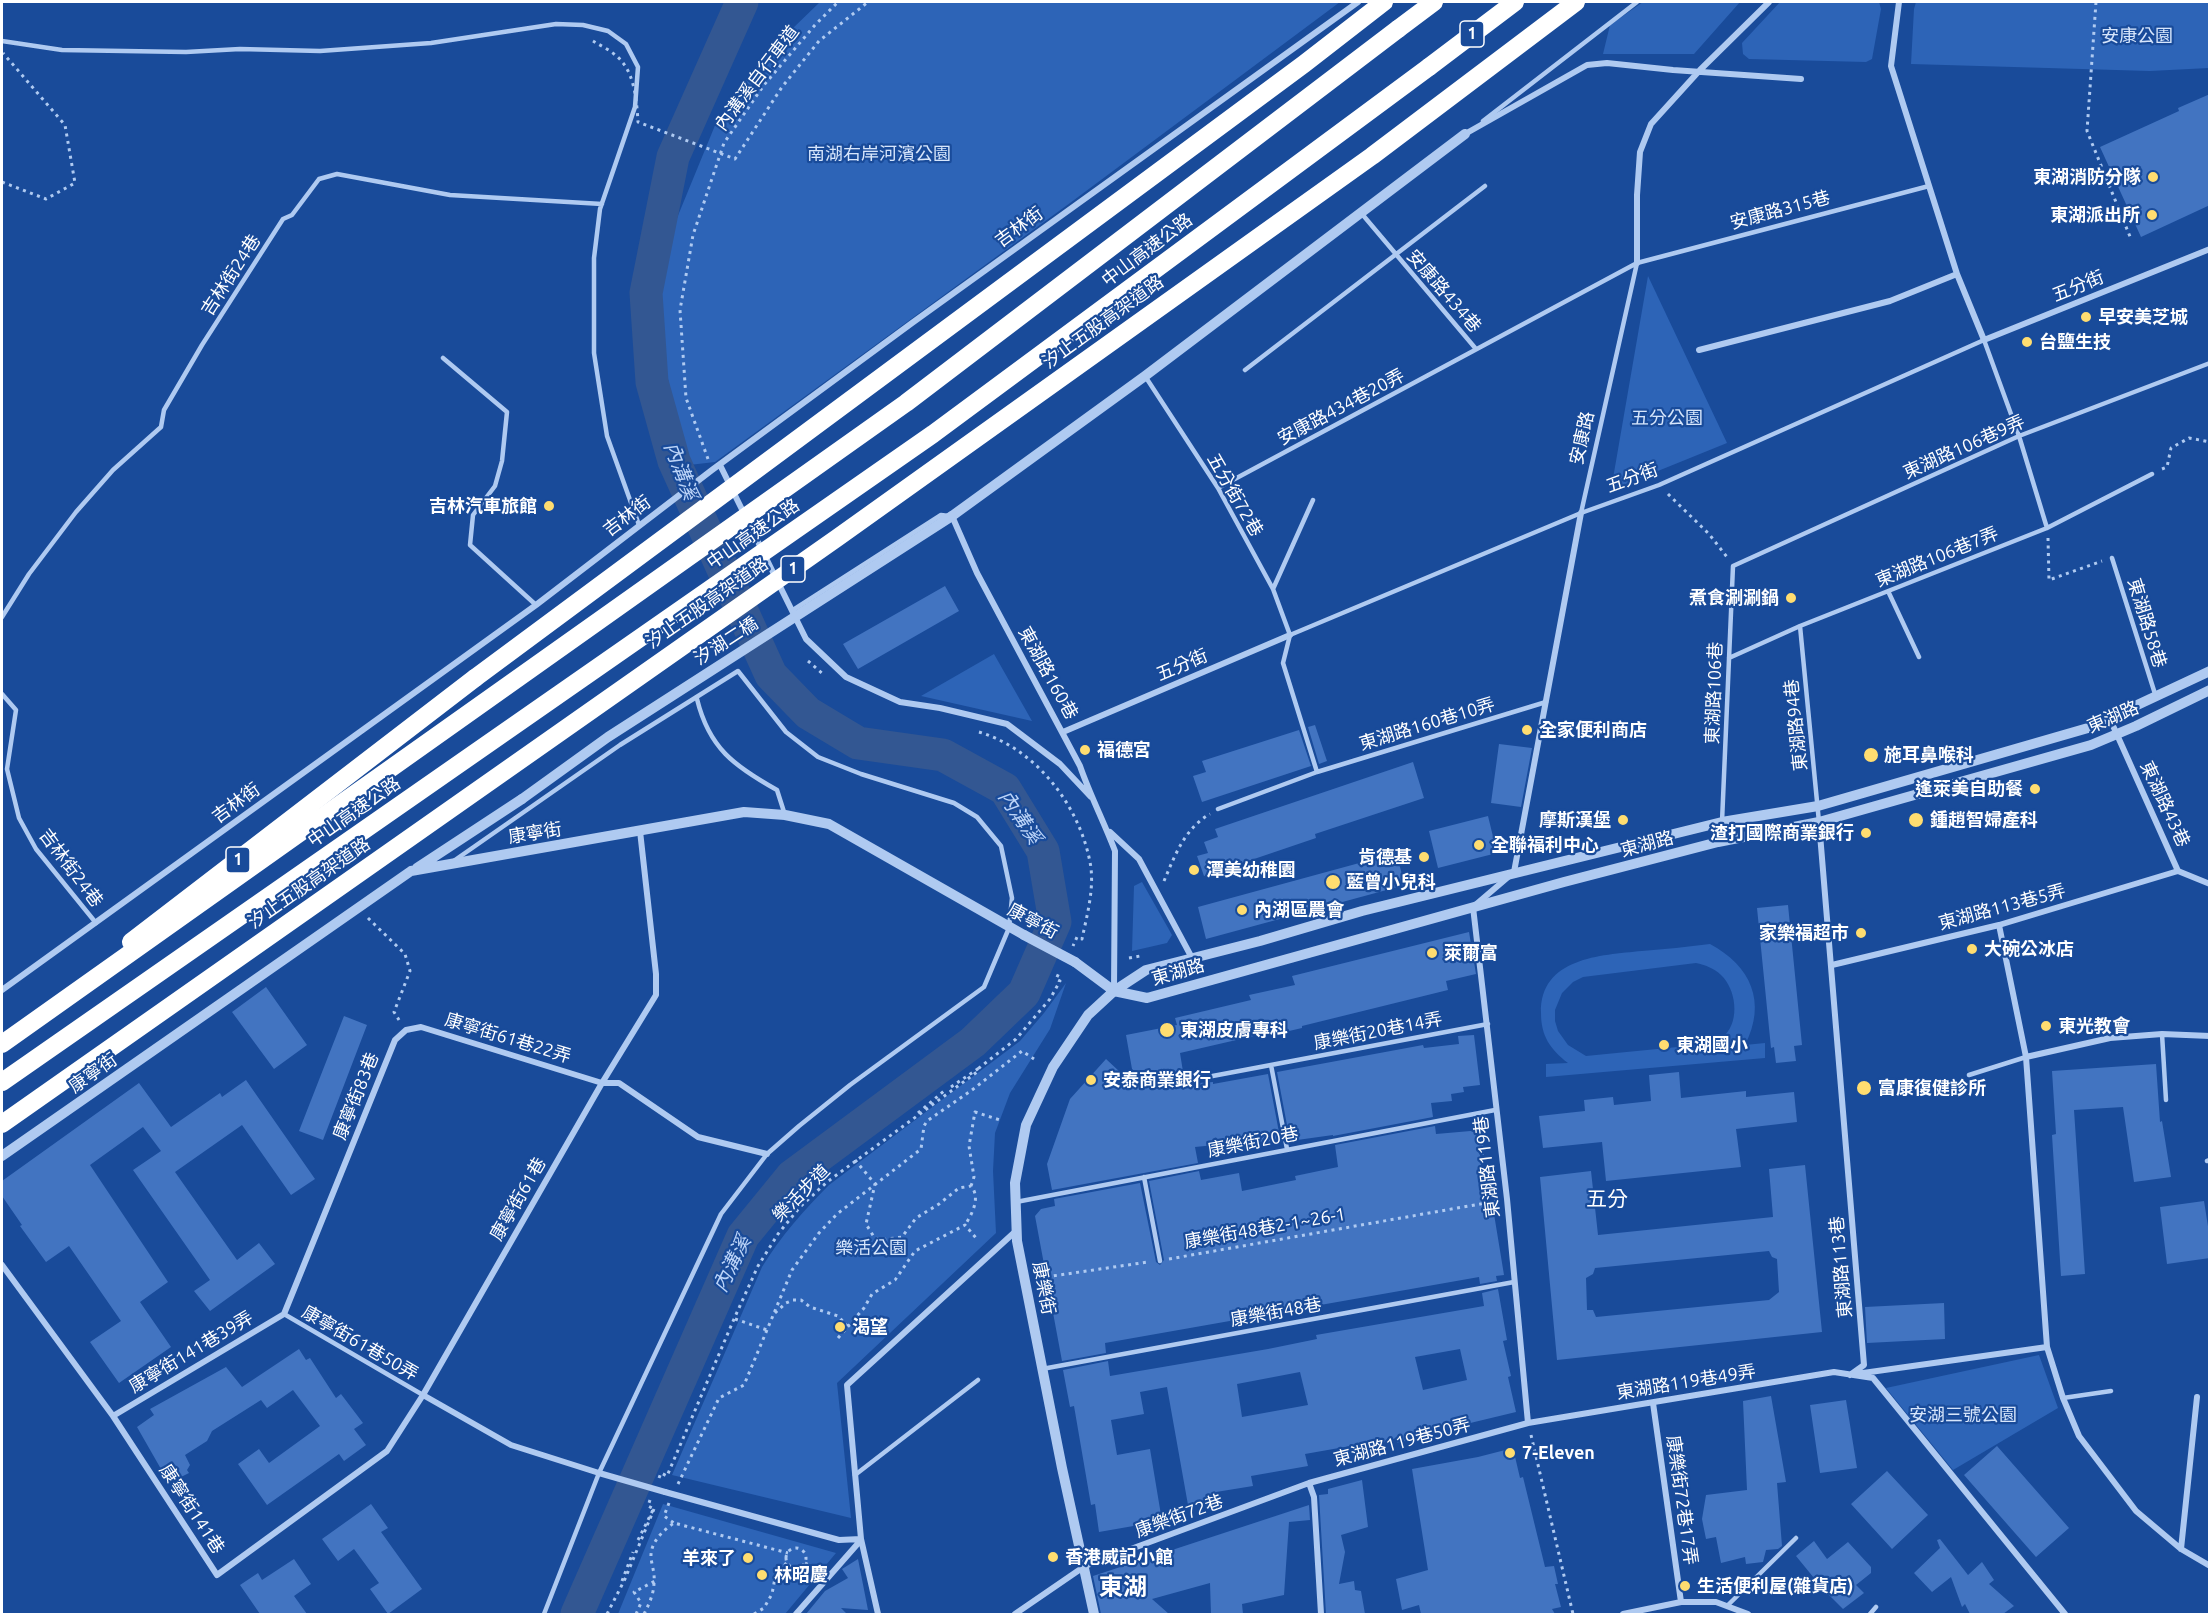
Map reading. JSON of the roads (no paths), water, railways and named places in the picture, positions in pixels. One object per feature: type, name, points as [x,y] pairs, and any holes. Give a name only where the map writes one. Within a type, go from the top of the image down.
[{"type":"highway","name":"1","points":[[2,1043],[475,678],[1304,64],[1384,2]]},
{"type":"highway","name":"中山高速公路","points":[[2,1043],[906,403],[1434,2]]},
{"type":"highway","name":"中山高速公路","points":[[2,1082],[933,434],[1515,2]]},
{"type":"highway","name":"汐止五股高架道路","points":[[2,1124],[886,503],[1372,156],[1576,2]]},
{"type":"street","name":"吉林街","points":[[2,990],[536,605],[707,474],[912,323],[1358,2]]},
{"type":"street","name":"安康路","points":[[1638,263],[1637,195],[1640,152],[1651,124],[1700,70],[1769,2]]},
{"type":"street","points":[[1899,2],[1891,66],[1958,274],[1984,340]]},
{"type":"street","points":[[1466,134],[1587,65],[1607,63],[1801,79]]},
{"type":"street","name":"汐湖二橋","points":[[411,871],[522,799],[608,737],[952,516],[1144,376],[1466,134]]},
{"type":"street","name":"五分街","points":[[1984,340],[2210,249]]},
{"type":"street","points":[[1699,350],[1890,301],[1958,274]]},
{"type":"street","points":[[720,465],[806,639],[846,678],[900,702],[940,708],[1007,724],[1060,764],[1091,797]]},
{"type":"street","name":"安康路","points":[[1514,872],[1581,513]]},
{"type":"street","name":"東湖路160巷","points":[[952,516],[982,582],[1080,766],[1115,851],[1114,991]]},
{"type":"street","name":"五分街","points":[[1063,732],[1290,635]]},
{"type":"street","name":"東湖路","points":[[1114,991],[1146,970],[1514,872],[1722,822],[1818,806],[2088,728],[2210,671]]},
{"type":"street","name":"東湖路","points":[[1114,991],[1147,998],[1473,907],[1718,842],[1819,822],[2091,745],[2210,690]]},
{"type":"street","name":"東湖路43巷","points":[[2110,719],[2177,869],[2210,884]]},
{"type":"street","name":"康寧街","points":[[2,1156],[411,871],[744,812],[785,815],[829,824],[1009,928],[1075,962],[1114,991]]},
{"type":"street","name":"東湖路113巷","points":[[1819,822],[1864,1365],[1849,1375]]},
{"type":"street","points":[[1107,830],[1139,859],[1192,958]]},
{"type":"street","name":"康寧街61巷","points":[[423,1395],[602,1083],[656,995],[656,974],[640,831]]},
{"type":"street","name":"東湖路113巷5弄","points":[[1832,965],[2000,925],[2177,869]]},
{"type":"street","points":[[1473,907],[1514,872]]},
{"type":"street","name":"東湖路119巷","points":[[1473,907],[1507,1199],[1528,1423]]},
{"type":"street","points":[[2000,925],[2026,1057],[2047,1347],[2063,1398],[2079,1436],[2136,1512],[2181,1549],[2210,1566]]},
{"type":"street","name":"康樂街","points":[[1094,1614],[1042,1369],[1017,1230],[1015,1182],[1023,1135],[1053,1067],[1088,1015],[1114,991]]},
{"type":"street","name":"康寧街61巷22弄","points":[[406,1030],[421,1027],[602,1083],[619,1083],[698,1137],[767,1154]]},
{"type":"street","name":"康寧街83巷","points":[[284,1314],[395,1040],[406,1030]]},
{"type":"street","points":[[2026,1057],[2110,1038],[2162,1034],[2210,1035]]},
{"type":"street","points":[[878,1614],[861,1539],[847,1385],[1017,1230]]},
{"type":"street","name":"康寧街141巷","points":[[2,1265],[113,1416],[217,1575],[387,1451],[423,1395]]},
{"type":"street","name":"康寧街141巷39弄","points":[[113,1416],[284,1314]]},
{"type":"street","points":[[1849,1375],[2047,1347]]},
{"type":"street","name":"東湖路119巷49弄","points":[[1528,1423],[1834,1372],[1849,1375]]},
{"type":"street","points":[[1849,1375],[1873,1378],[2065,1614]]},
{"type":"street","points":[[423,1395],[511,1445],[599,1473],[838,1540],[861,1539]]},
{"type":"street","points":[[2181,1549],[2197,1397]]},
{"type":"street","name":"康樂街72巷17弄","points":[[1653,1403],[1681,1602]]},
{"type":"street","name":"東湖路119巷50弄","points":[[1284,1494],[1309,1483],[1528,1423]]},
{"type":"street","points":[[1309,1483],[1314,1497],[1321,1614]]},
{"type":"street","name":"康樂街72巷","points":[[1015,1614],[1085,1566],[1284,1494]]},
{"type":"street","points":[[796,1614],[861,1539]]},
{"type":"street","points":[[1623,1614],[1681,1602],[1716,1602],[1748,1614]]},
{"type":"lane","points":[[1466,134],[1637,2]]},
{"type":"lane","points":[[2,41],[62,50],[320,51],[430,43],[556,24],[583,25],[600,29],[626,44],[638,67],[635,107],[602,204],[594,258],[594,353],[607,436],[639,525]]},
{"type":"lane","name":"吉林街24巷","points":[[2,617],[29,574],[76,512],[113,470],[161,427],[164,410],[202,345],[283,219],[292,215],[319,179],[337,174],[450,195],[602,204]]},
{"type":"lane","points":[[1361,213],[1395,254],[1485,186]]},
{"type":"lane","name":"安康路315巷","points":[[1638,263],[1929,186]]},
{"type":"lane","name":"安康路434巷","points":[[1245,370],[1395,254],[1476,349],[1638,263]]},
{"type":"lane","name":"安康路","points":[[1581,513],[1638,263]]},
{"type":"lane","points":[[1984,340],[2019,436],[2048,528]]},
{"type":"lane","name":"五分街","points":[[1290,635],[1581,513],[1659,485],[1984,340]]},
{"type":"lane","name":"安康路434巷20弄","points":[[1218,488],[1476,349]]},
{"type":"lane","points":[[443,358],[507,412],[502,461],[495,486],[473,515],[470,545],[536,605]]},
{"type":"lane","name":"東湖路106巷9弄","points":[[1733,566],[2019,436],[2210,363]]},
{"type":"lane","name":"五分街72巷","points":[[1144,376],[1218,488],[1273,589],[1290,635]]},
{"type":"lane","name":"東湖路106巷7弄","points":[[1729,658],[1800,626],[2048,528],[2152,474]]},
{"type":"lane","points":[[1273,589],[1313,500]]},
{"type":"lane","points":[[793,610],[941,515],[952,516]]},
{"type":"lane","name":"東湖路58巷","points":[[2112,558],[2156,697]]},
{"type":"lane","name":"東湖路106巷","points":[[1722,822],[1733,566]]},
{"type":"lane","points":[[1888,591],[1919,657]]},
{"type":"lane","name":"東湖路94巷","points":[[1800,626],[1819,822]]},
{"type":"lane","points":[[1290,635],[1283,663],[1317,772]]},
{"type":"lane","points":[[450,863],[620,745],[697,699],[738,671],[786,732],[818,757],[861,774],[954,803],[977,817],[1001,846],[1012,898],[1009,928],[984,987],[850,1085],[767,1154],[721,1214],[599,1473],[544,1614]]},
{"type":"lane","name":"吉林街24巷","points":[[2,694],[16,710],[7,769],[19,818],[36,849],[96,923]]},
{"type":"lane","points":[[697,699],[702,720],[712,740],[749,774],[777,790],[785,815]]},
{"type":"lane","name":"東湖路160巷10弄","points":[[1218,808],[1317,772],[1545,702]]},
{"type":"lane","name":"康樂街20巷14弄","points":[[1202,1078],[1488,1024]]},
{"type":"lane","points":[[2162,1034],[2166,1100]]},
{"type":"lane","points":[[1969,1075],[2026,1057]]},
{"type":"lane","points":[[1271,1065],[1287,1149]]},
{"type":"lane","name":"康樂街20巷","points":[[1016,1202],[1495,1110]]},
{"type":"lane","points":[[1144,1177],[1160,1261]]},
{"type":"lane","name":"康樂街48巷","points":[[1042,1369],[1514,1282]]},
{"type":"lane","name":"康寧街61巷50弄","points":[[284,1314],[423,1395]]},
{"type":"lane","points":[[855,1475],[978,1380]]},
{"type":"lane","points":[[2063,1398],[2111,1391]]},
{"type":"lane","points":[[1727,1606],[1796,1538]]},
{"type":"lane","points":[[1870,1614],[1876,1607]]},
{"type":"waterway","name":"內溝溪","points":[[577,1614],[743,1236],[792,1176],[973,1042],[1024,993],[1055,922],[1043,851],[1005,789],[943,755],[858,743],[808,713],[771,675],[674,461],[652,382],[646,293],[673,157],[742,2]]},
{"type":"place","name":"東湖消防分隊","points":[[2153,177]]},
{"type":"place","name":"東湖派出所","points":[[2152,215]]},
{"type":"place","name":"早安美芝城","points":[[2086,317]]},
{"type":"place","name":"台鹽生技","points":[[2027,342]]},
{"type":"place","name":"吉林汽車旅館","points":[[549,506]]},
{"type":"place","name":"煮食涮涮鍋","points":[[1791,598]]},
{"type":"place","name":"全家便利商店","points":[[1527,730]]},
{"type":"place","name":"福德宮","points":[[1085,750]]},
{"type":"place","name":"施耳鼻喉科","points":[[1871,755]]},
{"type":"place","name":"逢萊美自助餐","points":[[2035,789]]},
{"type":"place","name":"摩斯漢堡","points":[[1623,820]]},
{"type":"place","name":"鍾趙智婦產科","points":[[1916,820]]},
{"type":"place","name":"渣打國際商業銀行","points":[[1866,833]]},
{"type":"place","name":"全聯福利中心","points":[[1479,845]]},
{"type":"place","name":"肯德基","points":[[1424,857]]},
{"type":"place","name":"潭美幼稚園","points":[[1194,870]]},
{"type":"place","name":"藍曾小兒科","points":[[1333,882]]},
{"type":"place","name":"內湖區農會","points":[[1242,910]]},
{"type":"place","name":"家樂福超市","points":[[1861,933]]},
{"type":"place","name":"大碗公冰店","points":[[1972,949]]},
{"type":"place","name":"萊爾富","points":[[1432,953]]},
{"type":"place","name":"東光教會","points":[[2046,1026]]},
{"type":"place","name":"東湖皮膚專科","points":[[1167,1030]]},
{"type":"place","name":"東湖國小","points":[[1664,1045]]},
{"type":"place","name":"安泰商業銀行","points":[[1091,1080]]},
{"type":"place","name":"富康復健診所","points":[[1864,1088]]},
{"type":"place","name":"渴望","points":[[840,1327]]},
{"type":"place","name":"7-Eleven","points":[[1510,1453]]},
{"type":"place","name":"香港威記小館","points":[[1053,1557]]},
{"type":"place","name":"羊來了","points":[[748,1558]]},
{"type":"place","name":"林昭慶","points":[[762,1575]]},
{"type":"place","name":"生活便利屋(雜貨店)","points":[[1685,1586]]},
{"type":"district","name":"五分","points":[[1607,1199]]},
{"type":"district","name":"東湖","points":[[1123,1587]]},
{"type":"park label","name":"安康公園","points":[[2137,36]]},
{"type":"park label","name":"南湖右岸河濱公園","points":[[879,154]]},
{"type":"park label","name":"五分公園","points":[[1667,418]]},
{"type":"park label","name":"樂活公園","points":[[871,1248]]},
{"type":"park label","name":"安湖三號公園","points":[[1963,1415]]}]
